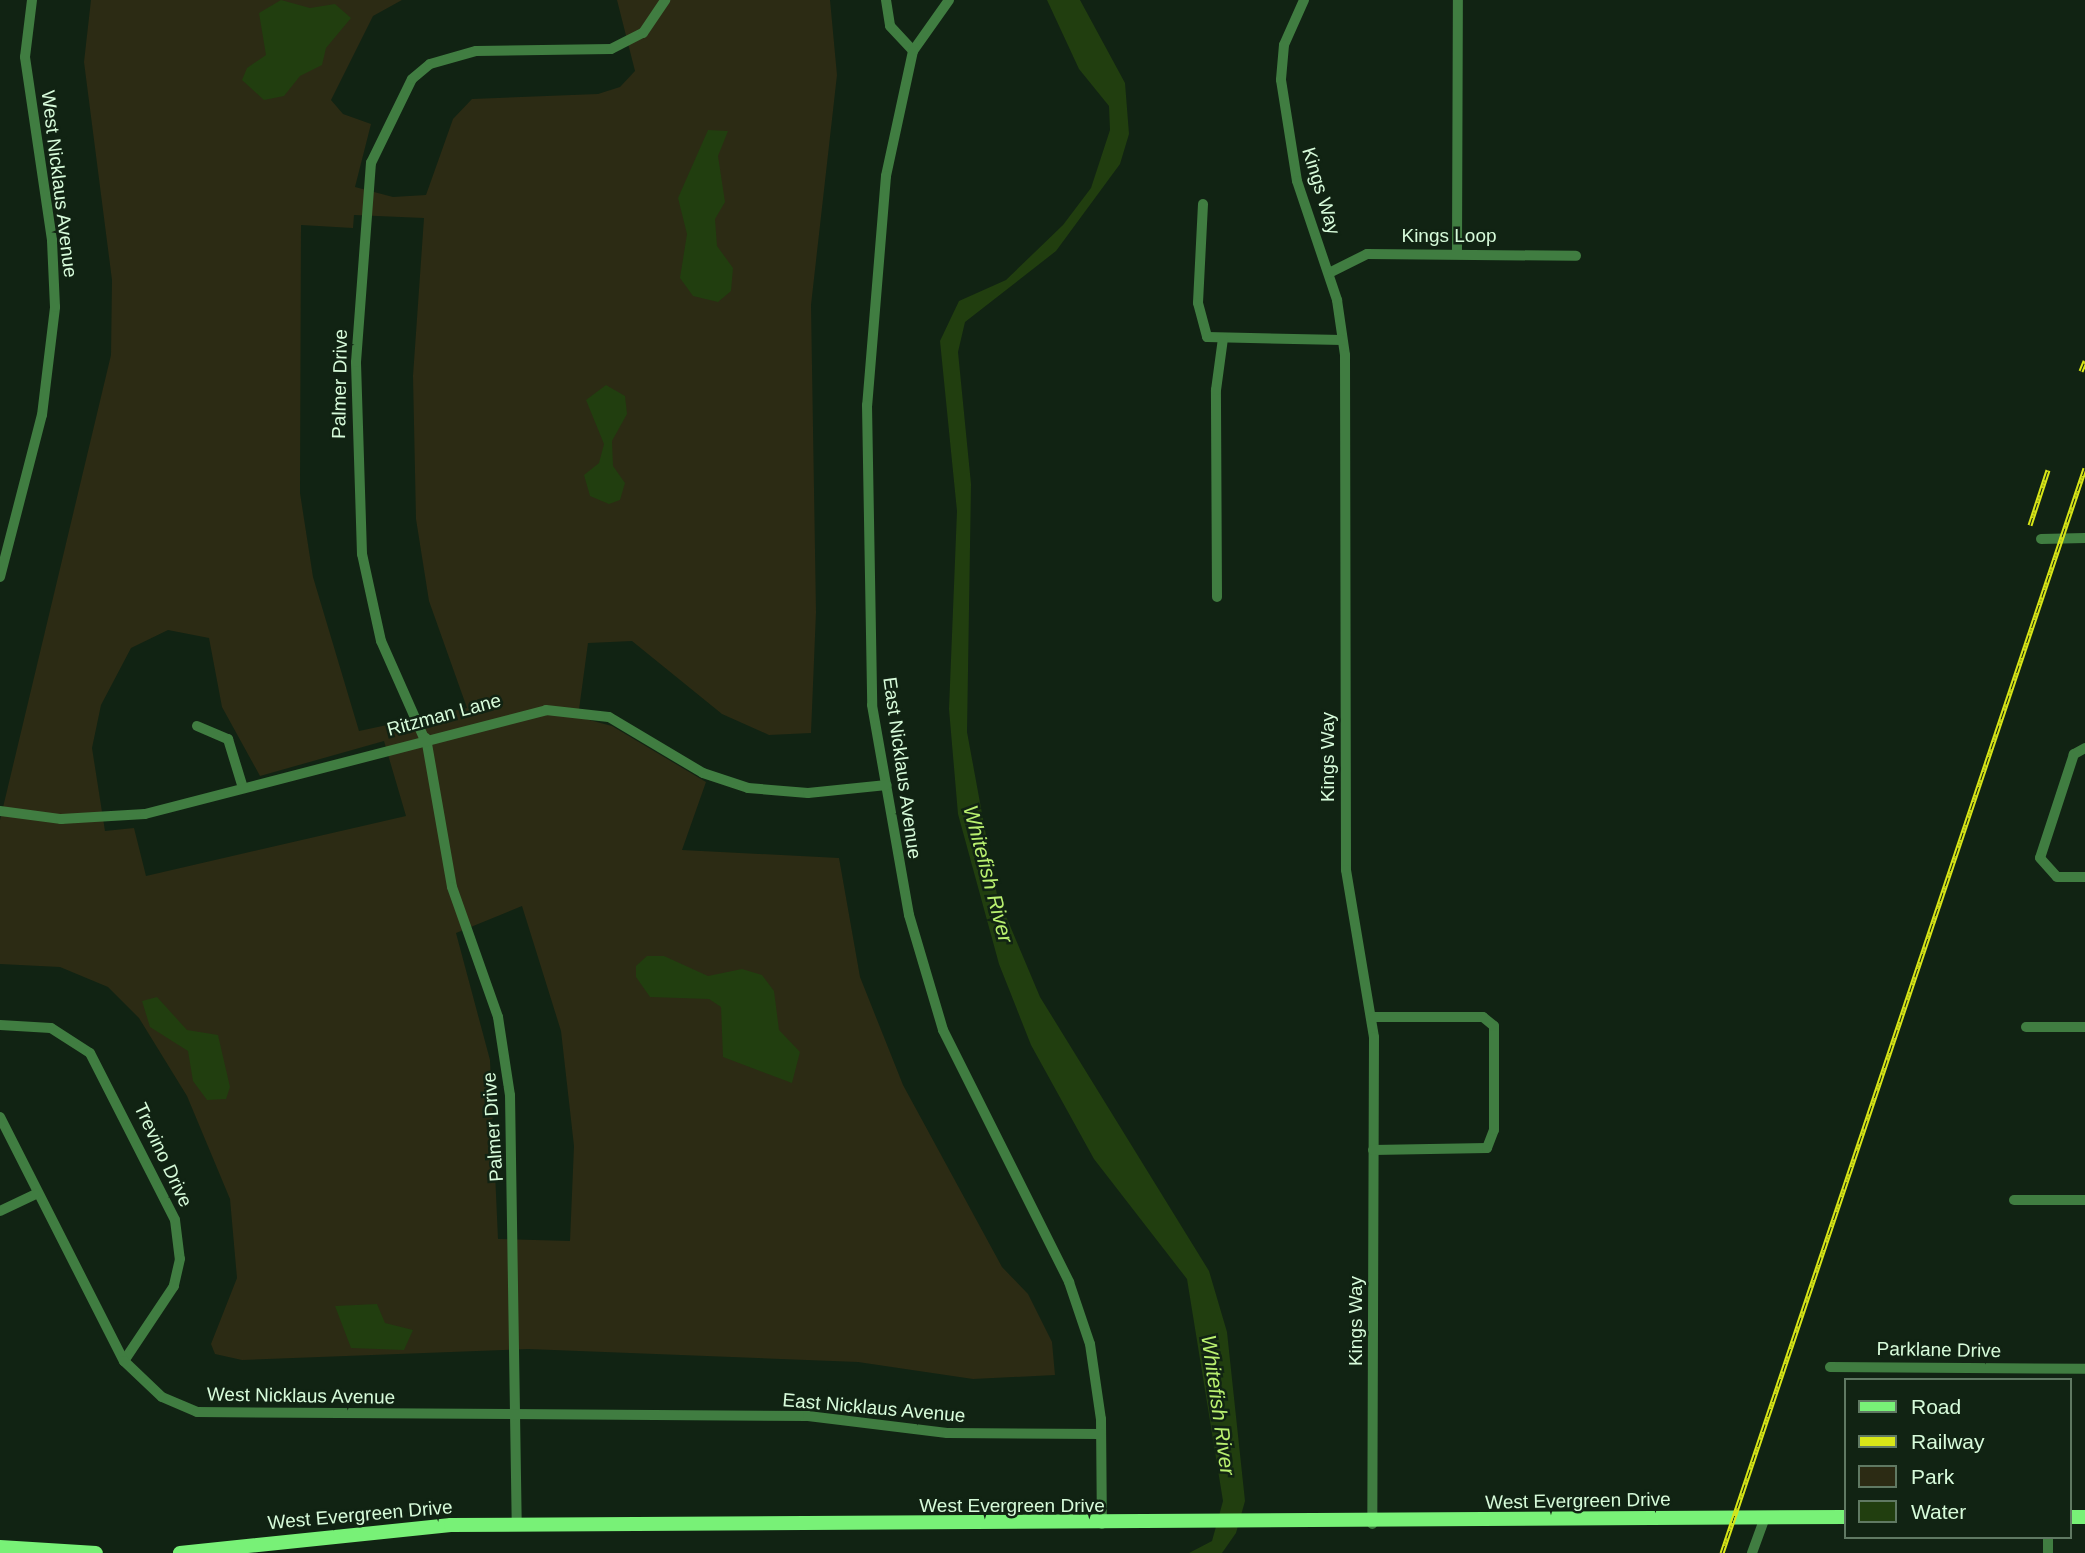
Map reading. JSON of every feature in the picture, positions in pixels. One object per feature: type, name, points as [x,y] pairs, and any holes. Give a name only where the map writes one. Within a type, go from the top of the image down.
[{"type":"street","name":"West Nicklaus Avenue","points":[[0,577],[42,415],[55,307],[26,57],[32,0]]},
{"type":"street","name":"Palmer Drive","points":[[517,1525],[516,1201],[505,1055],[491,992],[452,887],[425,738],[381,641],[367,586],[356,362],[372,163],[412,79],[454,54],[611,49],[643,33],[665,0]]},
{"type":"street","points":[[886,0],[890,26],[913,51]]},
{"type":"street","name":"East Nicklaus Avenue","points":[[950,0],[913,51],[886,176],[867,405],[871,679],[909,915],[940,1018],[1074,1294],[1097,1376],[1102,1524]]},
{"type":"street","name":"Kings Way","points":[[1304,0],[1284,45],[1282,105],[1297,181],[1329,273],[1342,340],[1346,870],[1373,1017],[1372,1524]]},
{"type":"street","points":[[1457,252],[1458,0]]},
{"type":"street","points":[[1203,204],[1198,317],[1207,337],[1342,340]]},
{"type":"street","name":"Kings Loop","points":[[1329,273],[1358,256],[1457,252],[1576,256]]},
{"type":"street","points":[[1217,597],[1214,446],[1223,338]]},
{"type":"street","points":[[2041,539],[2085,538]]},
{"type":"street","name":"Ritzman Lane","points":[[0,811],[61,819],[121,817],[243,788],[513,715],[568,709],[619,721],[703,773],[748,788],[808,793],[887,785]]},
{"type":"street","points":[[197,726],[228,739],[243,788]]},
{"type":"street","points":[[2085,748],[2074,754],[2040,858],[2057,877],[2085,877]]},
{"type":"street","points":[[1373,1017],[1492,1020],[1494,1104],[1488,1148],[1373,1150]]},
{"type":"street","name":"Trevino Drive","points":[[0,1025],[51,1028],[90,1053],[175,1220],[180,1249],[174,1286],[124,1361]]},
{"type":"street","points":[[2026,1027],[2085,1027]]},
{"type":"street","name":"West Nicklaus Avenue","points":[[0,1117],[124,1361],[162,1397],[216,1415],[517,1415]]},
{"type":"street","points":[[0,1211],[38,1193]]},
{"type":"street","points":[[2014,1200],[2085,1200]]},
{"type":"street","name":"Parklane Drive","points":[[1830,1367],[2048,1374],[2085,1369]]},
{"type":"street","name":"East Nicklaus Avenue","points":[[517,1415],[808,1416],[947,1433],[1101,1434]]},
{"type":"street","name":"West Evergreen Drive","points":[[180,1553],[408,1527],[1372,1524],[1843,1517]]},
{"type":"street","points":[[1752,1553],[1765,1518]]},
{"type":"street","points":[[0,1547],[96,1553]]},
{"type":"green space","points":[[91,0],[402,0],[373,16],[331,100],[343,114],[371,124],[355,187],[393,197],[426,195],[453,119],[472,99],[598,94],[620,87],[635,71],[617,0],[830,0],[837,75],[811,305],[816,612],[811,733],[769,735],[722,714],[632,641],[588,643],[578,717],[612,726],[706,782],[682,850],[839,858],[860,977],[903,1085],[1002,1267],[1028,1294],[1052,1342],[1055,1375],[973,1379],[858,1362],[528,1349],[242,1360],[215,1354],[211,1344],[237,1278],[230,1199],[187,1096],[139,1018],[108,987],[60,967],[0,964],[0,820],[111,355],[112,280],[84,62]],"holes":[[[354,215],[424,218],[413,376],[416,519],[429,601],[467,708],[359,731],[313,577],[300,493],[301,225],[353,228]],[[168,630],[209,638],[222,707],[260,776],[384,741],[406,816],[146,876],[134,828],[105,831],[92,748],[101,705],[131,648]],[[522,906],[561,1031],[574,1146],[570,1241],[498,1239],[490,1060],[456,933]]]},
{"type":"water","points":[[281,0],[310,8],[335,4],[351,18],[326,48],[322,65],[300,76],[284,96],[264,100],[242,80],[247,68],[266,55],[259,13]]},
{"type":"water","name":"Whitefish River","points":[[1047,0],[1080,0],[1125,83],[1129,134],[1120,164],[1056,251],[965,322],[958,352],[971,484],[967,732],[997,895],[1040,997],[1209,1271],[1227,1332],[1245,1501],[1236,1533],[1222,1553],[1189,1553],[1212,1541],[1223,1501],[1187,1279],[1094,1159],[1031,1045],[999,964],[958,814],[949,709],[957,511],[940,341],[959,301],[1006,280],[1063,225],[1091,188],[1110,130],[1109,106],[1079,69]]},
{"type":"water","points":[[708,130],[728,131],[718,156],[725,202],[715,219],[717,246],[733,268],[731,291],[718,302],[693,296],[680,278],[687,234],[678,198]]},
{"type":"water","points":[[606,385],[625,396],[627,414],[612,441],[613,466],[625,483],[620,500],[609,504],[590,496],[584,475],[599,463],[604,444],[586,400]]},
{"type":"water","points":[[647,956],[664,956],[708,976],[742,969],[762,975],[774,991],[779,1030],[800,1052],[792,1083],[723,1057],[721,1007],[709,999],[650,997],[636,977],[636,966]]},
{"type":"water","points":[[157,997],[187,1030],[218,1035],[230,1087],[226,1099],[207,1100],[193,1081],[188,1051],[150,1027],[142,1001]]},
{"type":"water","points":[[377,1304],[385,1323],[413,1330],[404,1350],[351,1348],[335,1306]]},
{"type":"railway","points":[[2081,371],[2085,361]]},
{"type":"railway","points":[[1722,1553],[2085,468]]},
{"type":"railway","points":[[2030,525],[2048,470]]}]
